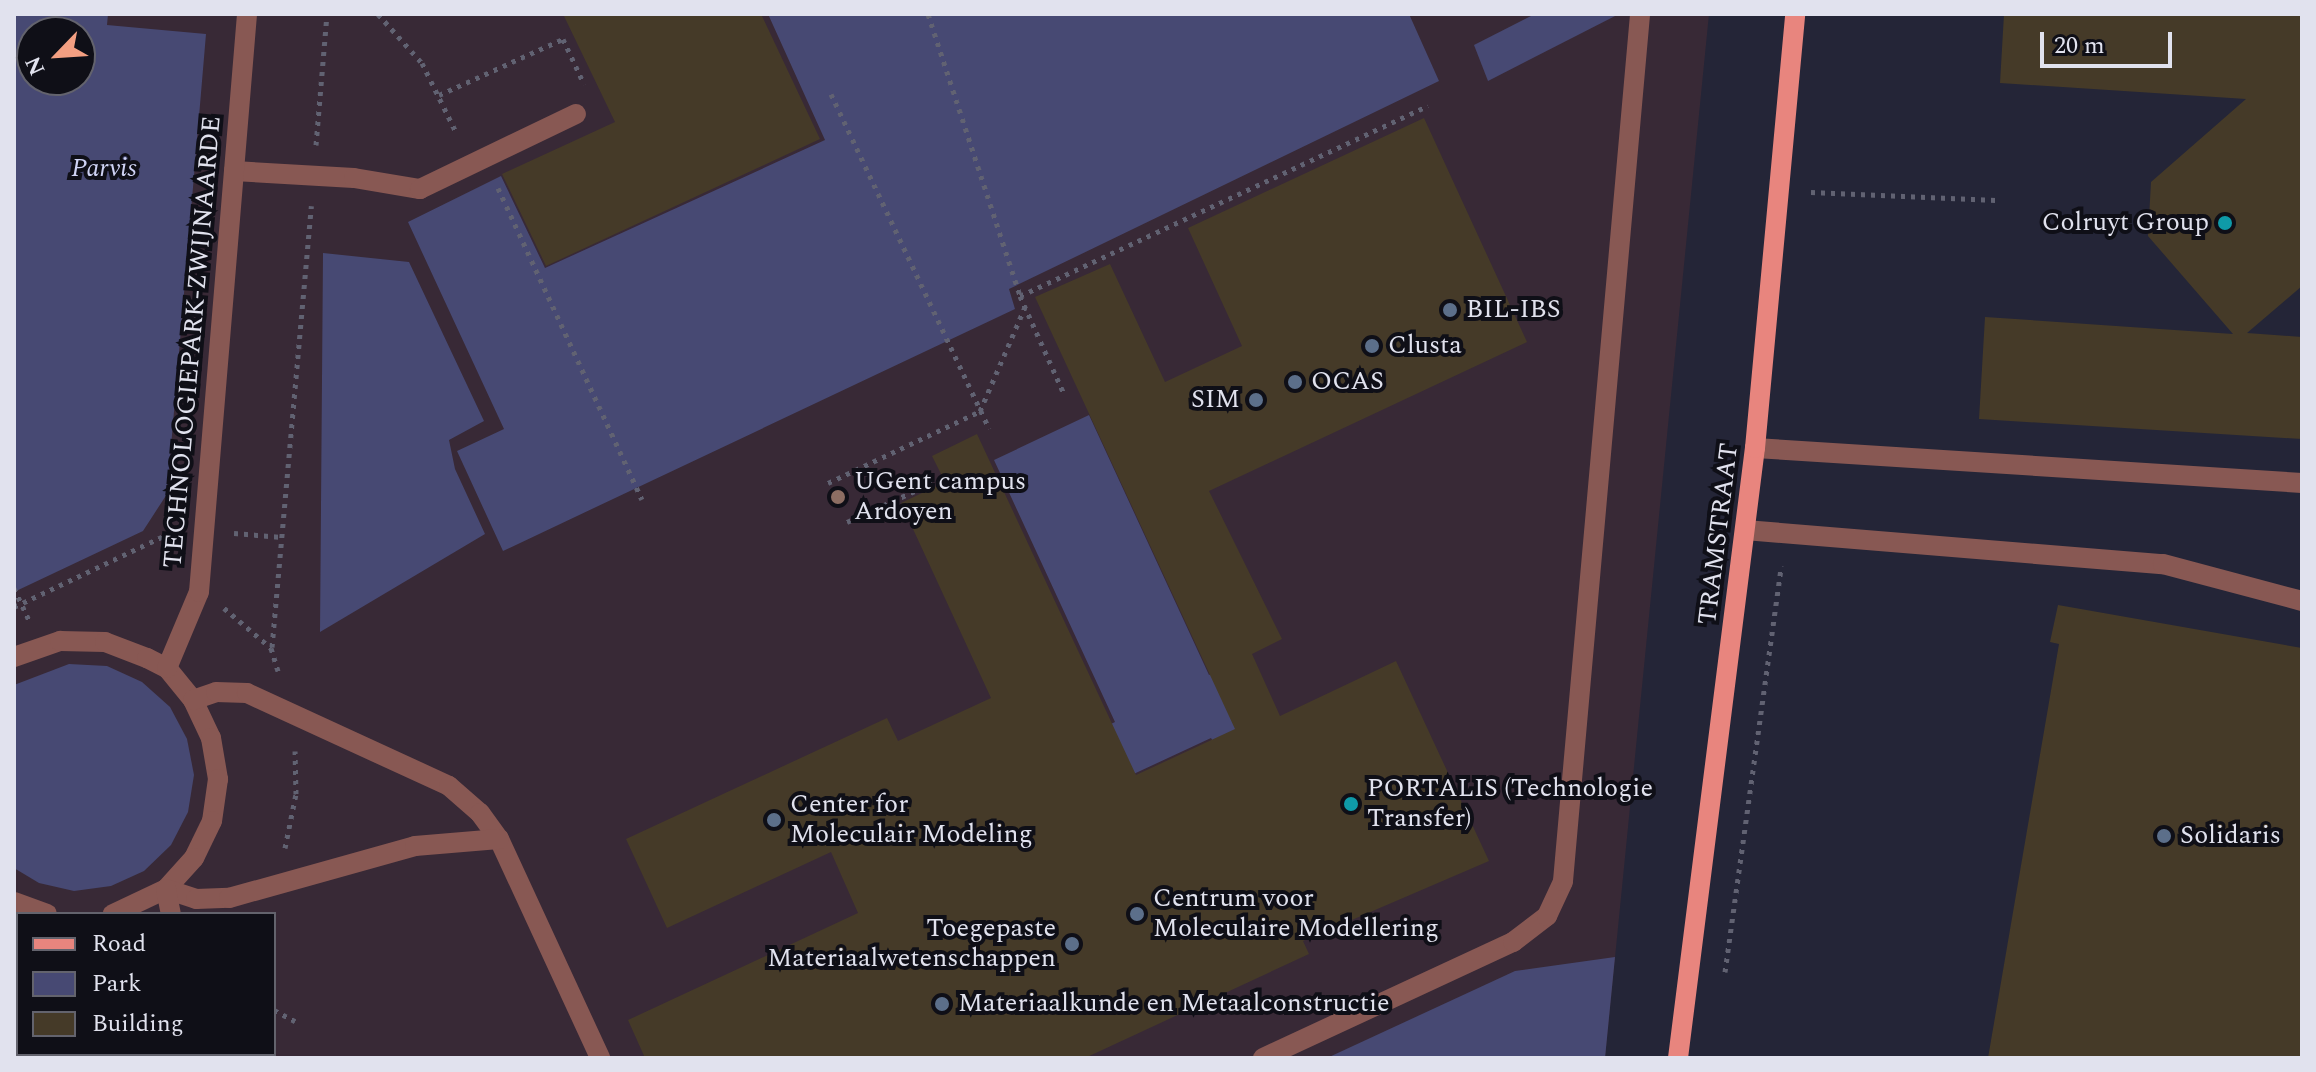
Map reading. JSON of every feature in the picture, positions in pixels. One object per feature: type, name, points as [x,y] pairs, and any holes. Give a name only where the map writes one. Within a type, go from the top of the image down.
[{"type":"main road","name":"TRAMSTRAAT","points":[[1678,1058],[1755,448],[1782,191],[1795,14]]},
{"type":"street","name":"TECHNOLOGIEPARK-ZWIJNAARDE","points":[[167,668],[199,592],[247,14]]},
{"type":"street","points":[[1263,1058],[1513,942],[1547,916],[1563,881],[1640,14]]},
{"type":"street","points":[[234,171],[420,189],[576,114]]},
{"type":"street","points":[[1755,448],[2302,483]]},
{"type":"street","points":[[1745,530],[2163,564],[2302,601]]},
{"type":"street","points":[[14,657],[60,641],[105,642],[167,668],[193,700],[211,738],[216,793],[212,821],[194,858],[166,889],[117,912]]},
{"type":"street","points":[[193,700],[216,692],[247,693],[288,709],[449,786],[499,839],[600,1058]]},
{"type":"street","points":[[190,912],[215,898],[415,846],[499,839]]},
{"type":"street","points":[[166,889],[215,898]]},
{"type":"street","points":[[166,889],[171,912]]},
{"type":"street","points":[[14,902],[42,912]]},
{"type":"path","points":[[271,648],[327,14]]},
{"type":"path","points":[[378,14],[422,63],[477,162],[642,499]]},
{"type":"path","points":[[928,14],[1020,296],[1064,394]]},
{"type":"path","points":[[439,95],[563,39],[592,94]]},
{"type":"path","points":[[831,94],[989,429]]},
{"type":"path","points":[[1020,296],[1428,106]]},
{"type":"path","points":[[1782,191],[1996,200]]},
{"type":"path","points":[[828,483],[980,411],[1025,306]]},
{"type":"path","points":[[847,522],[943,478]]},
{"type":"path","points":[[14,607],[179,529]]},
{"type":"path","points":[[1724,980],[1785,532]]},
{"type":"path","points":[[14,597],[21,603]]},
{"type":"path","points":[[276,1011],[295,1021]]},
{"type":"shaded area","name":"UGent campus Ardoyen","points":[[14,14],[1709,14],[1605,1058],[14,1058]]},
{"type":"green space","name":"Parvis","points":[[14,14],[108,14],[107,25],[206,34],[167,494],[143,531],[14,592]]},
{"type":"green space","points":[[768,14],[1409,14],[1439,81],[1009,289],[1015,309],[503,551],[457,451],[504,429],[408,222],[501,176],[545,268],[825,140]]},
{"type":"green space","points":[[1535,14],[1619,14],[1488,81],[1474,45]]},
{"type":"green space","points":[[323,253],[409,262],[484,421],[449,440],[455,469],[485,534],[320,632]]},
{"type":"green space","points":[[1089,415],[1209,675],[1234,664],[1261,724],[1215,745],[1211,738],[1082,798],[1059,749],[1115,722],[994,460]]},
{"type":"green space","points":[[69,664],[107,666],[142,682],[170,707],[187,739],[194,775],[188,812],[171,845],[144,871],[111,886],[74,891],[39,883],[14,868],[14,685]]},
{"type":"green space","points":[[1615,957],[1605,1058],[1327,1058],[1515,971]]},
{"type":"building","points":[[563,14],[761,14],[820,139],[546,266],[502,174],[615,122]]},
{"type":"building","name":"Colruyt Group","points":[[2004,14],[2302,14],[2302,286],[2247,333],[2302,337],[2302,439],[1979,419],[1985,317],[2233,334],[2148,236],[2151,182],[2246,99],[2000,83]]},
{"type":"building","points":[[1424,118],[1527,342],[1209,491],[1282,639],[1252,654],[1280,716],[1396,661],[1489,861],[1303,941],[1309,954],[1085,1058],[645,1058],[628,1020],[858,913],[831,852],[667,928],[626,839],[887,718],[898,741],[991,698],[901,503],[945,482],[932,456],[977,434],[1136,775],[1235,729],[1035,297],[1110,264],[1165,382],[1242,346],[1188,228]]},
{"type":"building","name":"Solidaris","points":[[2058,605],[2302,648],[2302,1058],[1988,1058],[2059,644],[2050,642]]},
{"type":"place","name":"Colruyt Group","points":[[2225,223]]},
{"type":"place","name":"BIL-IBS","points":[[1450,310]]},
{"type":"place","name":"Clusta","points":[[1372,346]]},
{"type":"place","name":"OCAS","points":[[1295,382]]},
{"type":"place","name":"SIM","points":[[1256,400]]},
{"type":"place","name":"UGent campus Ardoyen","points":[[838,497]]},
{"type":"place","name":"PORTALIS (Technologie Transfer)","points":[[1351,804]]},
{"type":"place","name":"Center for Moleculair Modeling","points":[[774,820]]},
{"type":"place","name":"Solidaris","points":[[2164,836]]},
{"type":"place","name":"Centrum voor Moleculaire Modellering","points":[[1137,914]]},
{"type":"place","name":"Toegepaste Materiaalwetenschappen","points":[[1072,944]]},
{"type":"place","name":"Materiaalkunde en Metaalconstructie","points":[[942,1004]]}]
